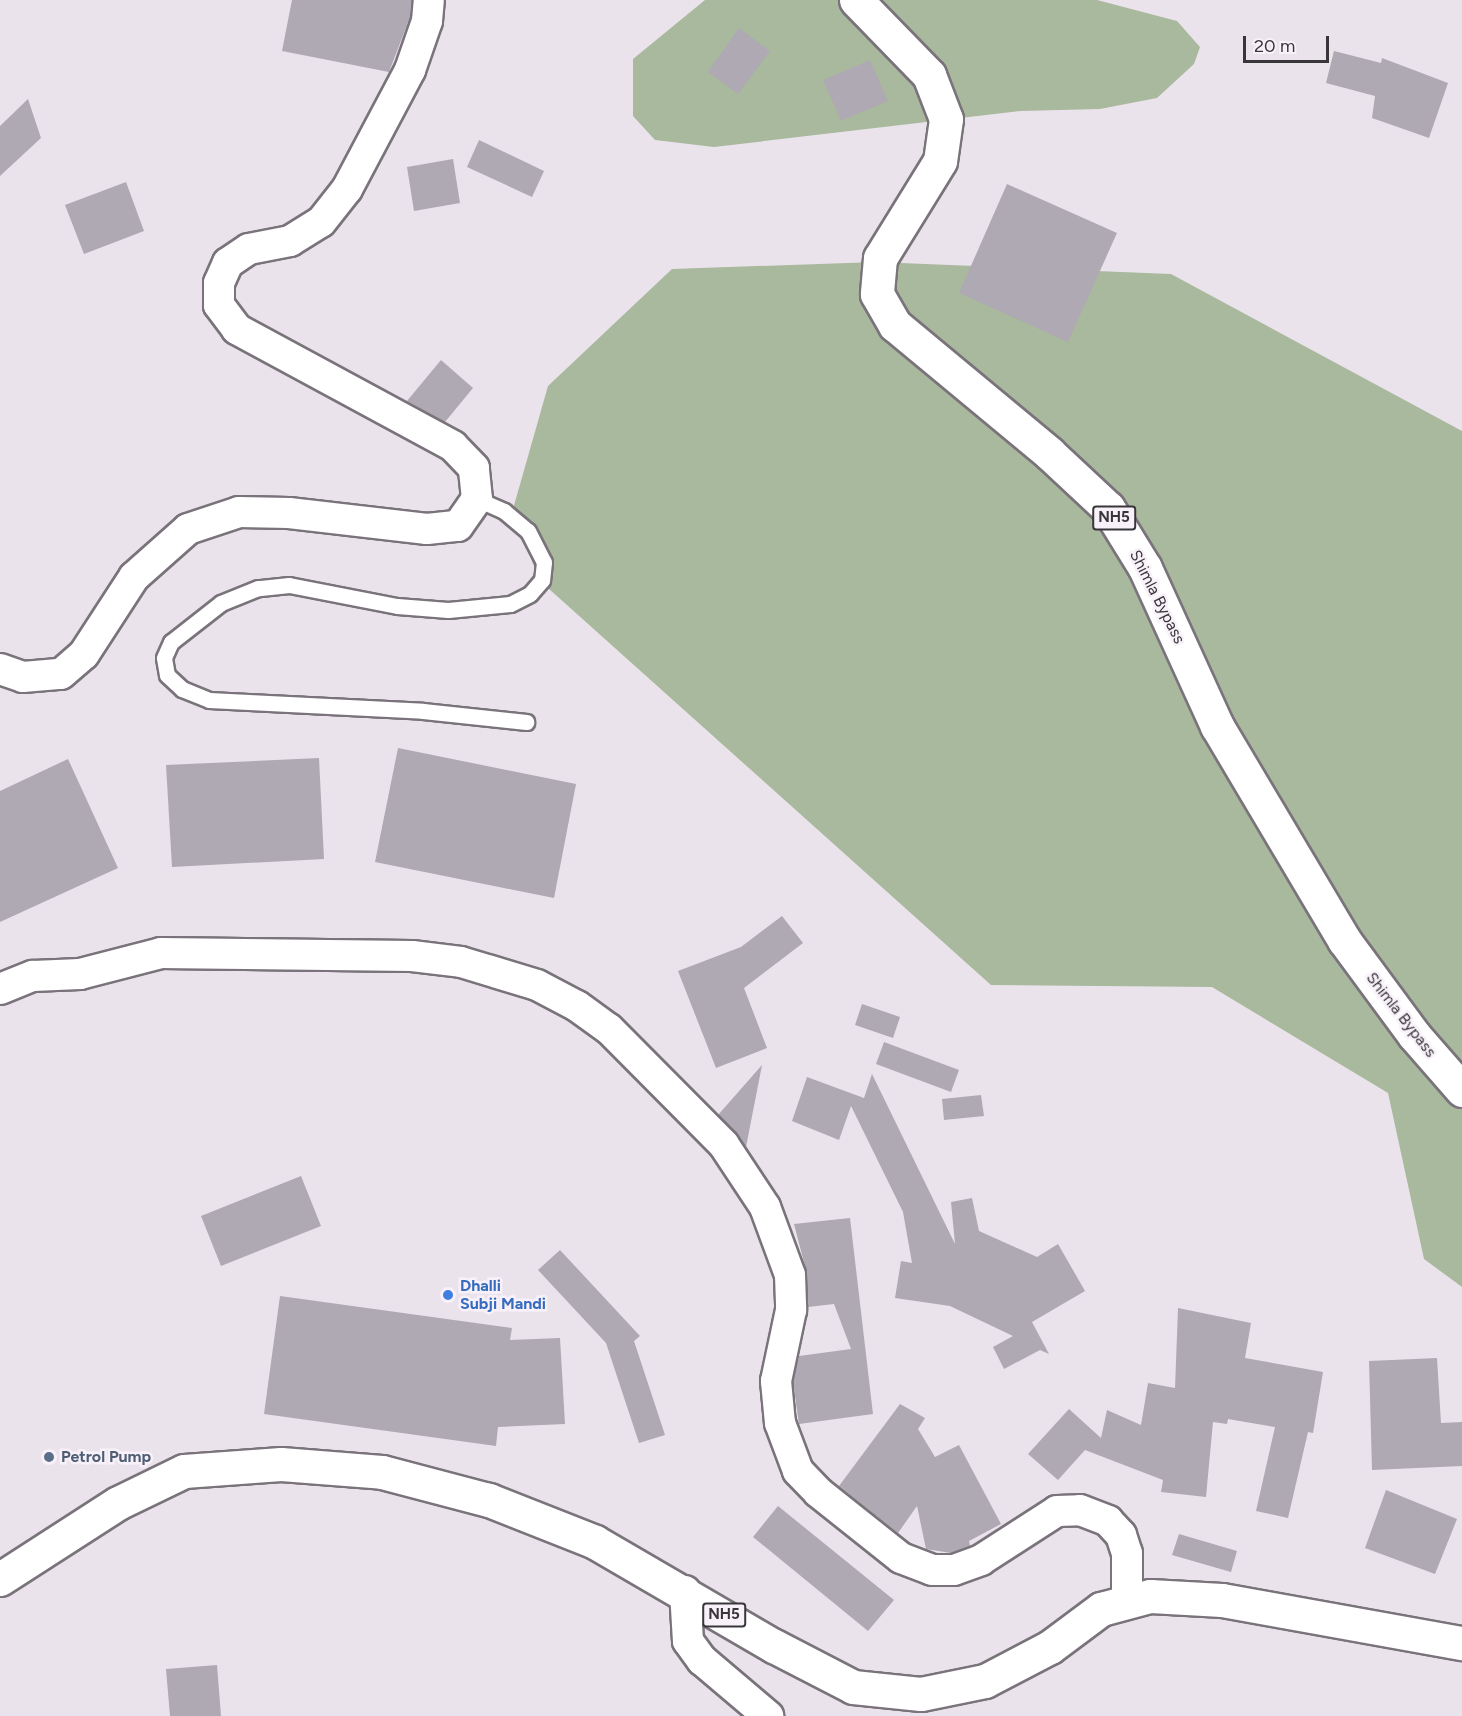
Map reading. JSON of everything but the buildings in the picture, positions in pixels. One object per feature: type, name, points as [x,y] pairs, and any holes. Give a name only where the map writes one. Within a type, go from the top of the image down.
[{"type":"highway","name":"Shimla Bypass","points":[[856,0],[929,75],[946,119],[940,161],[880,258],[877,294],[896,325],[1049,453],[1108,508],[1145,568],[1217,726],[1344,940],[1414,1035],[1462,1090]]},
{"type":"highway","name":"NH5","points":[[0,1579],[118,1503],[184,1470],[281,1464],[382,1472],[489,1500],[595,1542],[685,1591],[774,1646],[853,1687],[921,1694],[985,1681],[1050,1647],[1101,1609],[1150,1596],[1222,1600],[1462,1643]]},
{"type":"street","points":[[0,669],[23,677],[61,674],[84,654],[134,578],[188,529],[239,512],[289,513],[427,529],[458,526],[477,499],[474,468],[453,446],[237,329],[219,305],[219,283],[228,263],[249,249],[290,241],[321,222],[347,189],[410,70],[427,21],[429,0]]},
{"type":"street","points":[[0,989],[33,976],[80,974],[161,953],[412,956],[461,962],[537,985],[578,1006],[609,1029],[724,1145],[765,1207],[790,1275],[791,1310],[776,1380],[780,1423],[798,1472],[901,1558],[932,1570],[954,1570],[981,1560],[1057,1511],[1080,1510],[1108,1521],[1121,1535],[1127,1553],[1127,1602]]},
{"type":"street","points":[[685,1591],[688,1641],[702,1660],[768,1716]]},
{"type":"lane","points":[[477,499],[504,511],[528,531],[544,562],[542,580],[531,594],[510,604],[448,610],[397,606],[290,585],[258,588],[221,603],[171,642],[164,658],[167,675],[182,689],[209,700],[423,711],[526,722]]},
{"type":"green space","points":[[705,0],[1097,0],[1177,21],[1200,47],[1194,64],[1157,98],[1100,109],[1021,111],[714,147],[655,140],[633,116],[633,59]]},
{"type":"green space","points":[[876,262],[1171,274],[1462,431],[1462,1287],[1424,1259],[1388,1093],[1212,987],[991,985],[539,580],[513,509],[548,386],[672,269]]},
{"type":"place","name":"Dhalli Subji Mandi","points":[[448,1295]]},
{"type":"place","name":"Petrol Pump","points":[[49,1457]]}]
